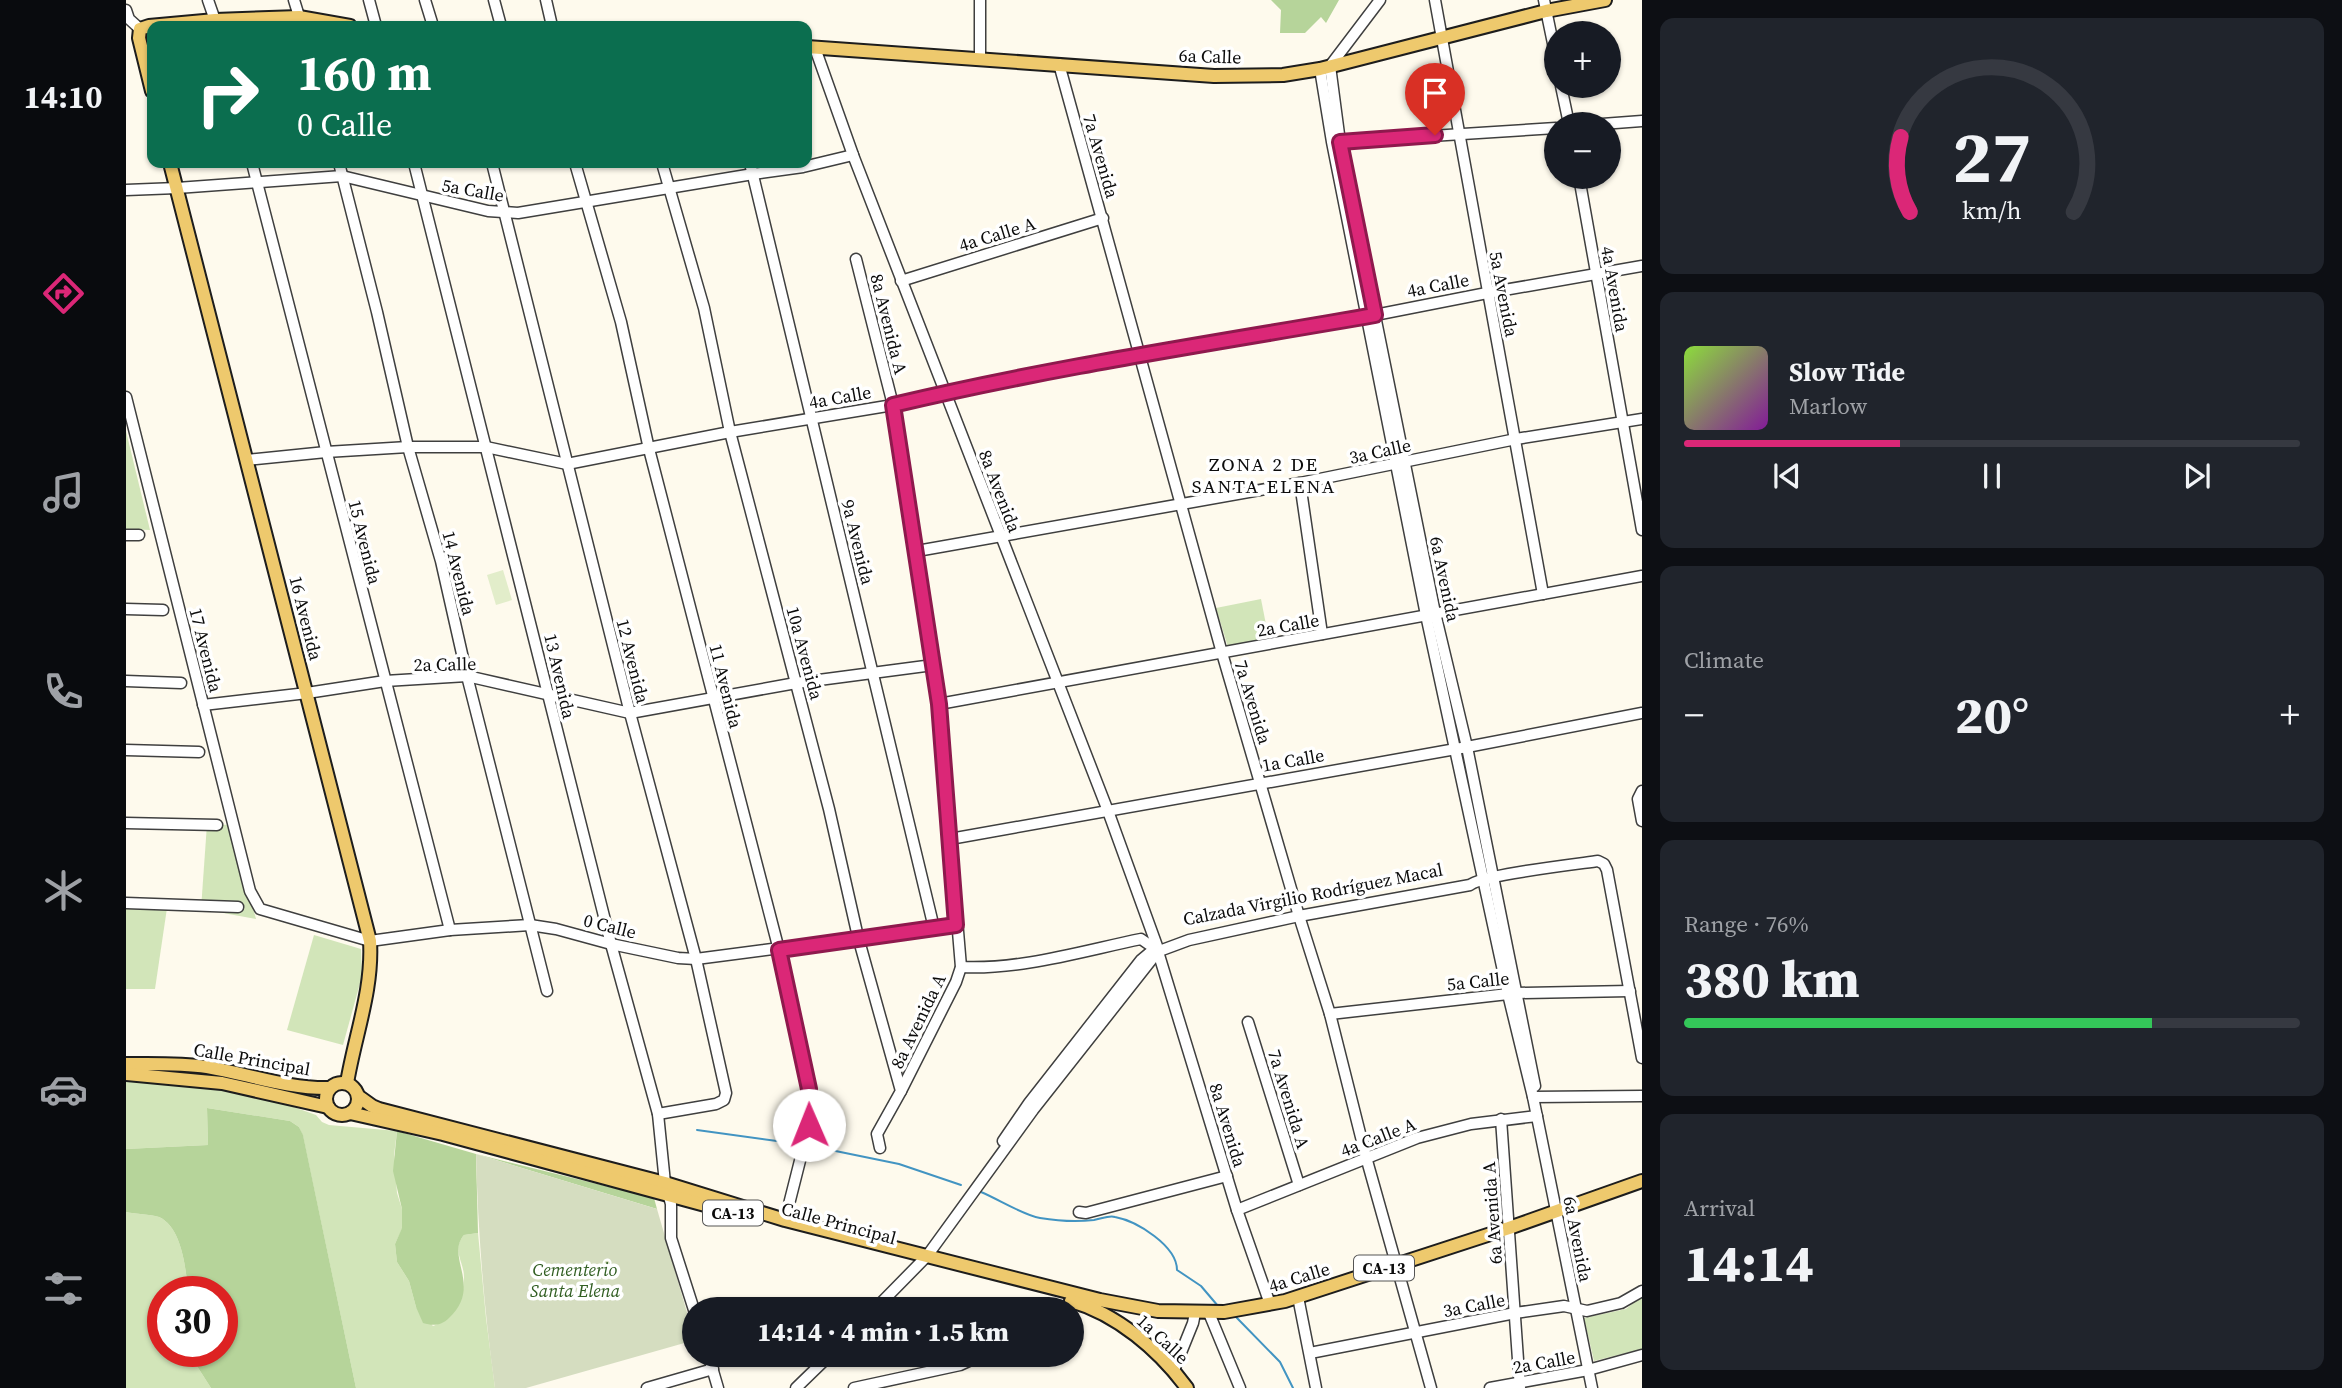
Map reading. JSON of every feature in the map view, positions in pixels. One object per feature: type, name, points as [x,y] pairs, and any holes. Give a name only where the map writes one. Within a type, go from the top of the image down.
[{"type":"main road","name":"6a Calle","points":[[812,47],[1214,76],[1283,75],[1325,68],[1441,38],[1545,5],[1605,0]]},
{"type":"main road","points":[[147,27],[140,29],[139,38],[147,71]]},
{"type":"main road","name":"16 Avenida","points":[[171,168],[370,941],[372,965],[369,992],[347,1083]]},
{"type":"main road","name":"Calle Principal","points":[[126,1064],[180,1064],[291,1086],[330,1088]]},
{"type":"main road","name":"Calle Principal","points":[[126,1074],[222,1083],[328,1107]]},
{"type":"main road","points":[[328,1107],[326,1097],[330,1088],[338,1083],[347,1083]]},
{"type":"main road","name":"CA-13","points":[[347,1083],[354,1088],[358,1096]]},
{"type":"main road","points":[[350,1114],[357,1106],[358,1096]]},
{"type":"main road","name":"Calle Principal","points":[[358,1096],[372,1107],[667,1190],[924,1259],[1119,1304]]},
{"type":"main road","name":"CA-13","points":[[328,1107],[337,1115],[350,1114]]},
{"type":"main road","name":"Calle Principal","points":[[350,1114],[443,1134],[785,1220],[1095,1308],[1114,1318]]},
{"type":"main road","name":"4a Calle","points":[[1119,1304],[1158,1311],[1209,1313],[1270,1304],[1509,1228],[1642,1181]]},
{"type":"main road","name":"1a Calle","points":[[1114,1318],[1174,1370],[1187,1388]]},
{"type":"street","points":[[208,0],[215,21]]},
{"type":"street","points":[[294,0],[300,21]]},
{"type":"street","points":[[369,0],[375,21]]},
{"type":"street","points":[[425,0],[431,21]]},
{"type":"street","points":[[494,0],[500,21]]},
{"type":"street","points":[[546,0],[551,21]]},
{"type":"street","points":[[980,0],[980,59]]},
{"type":"street","points":[[1325,68],[1380,0]]},
{"type":"street","name":"5a Avenida","points":[[1435,0],[1543,594]]},
{"type":"street","points":[[126,10],[129,19],[140,29]]},
{"type":"street","name":"8a Avenida","points":[[812,50],[1108,811],[1157,950],[1237,1210],[1270,1304]]},
{"type":"street","name":"7a Avenida","points":[[1059,64],[1183,504],[1222,653],[1330,1014],[1366,1157],[1431,1388]]},
{"type":"street","name":"6a Avenida","points":[[1325,68],[1336,142],[1400,462],[1462,748],[1483,880],[1512,993],[1592,1388]]},
{"type":"street","points":[[1621,123],[1642,121]]},
{"type":"street","points":[[1336,142],[1544,129]]},
{"type":"street","name":"5a Calle","points":[[812,165],[853,155]]},
{"type":"street","name":"15 Avenida","points":[[253,168],[450,930]]},
{"type":"street","name":"14 Avenida","points":[[340,168],[408,447],[441,561],[467,676],[547,991]]},
{"type":"street","name":"13 Avenida","points":[[415,168],[534,632],[547,695],[658,1114],[671,1238],[690,1297]]},
{"type":"street","name":"12 Avenida","points":[[493,168],[630,713],[696,959],[726,1093],[724,1100],[716,1104],[658,1114]]},
{"type":"street","name":"11 Avenida","points":[[576,168],[621,322],[649,449],[779,950],[809,1089],[809,1125],[785,1220]]},
{"type":"street","name":"10a Avenida","points":[[663,168],[704,308],[730,432],[829,809],[858,937],[901,1091]]},
{"type":"street","name":"5a Calle","points":[[126,190],[342,176],[424,197],[518,213],[668,189],[752,168]]},
{"type":"street","name":"9a Avenida","points":[[752,168],[934,928]]},
{"type":"street","name":"4a Avenida","points":[[1581,189],[1642,530]]},
{"type":"street","name":"4a Calle A","points":[[901,281],[1102,218]]},
{"type":"street","name":"8a Avenida A","points":[[856,259],[893,405],[917,551],[939,704],[961,967],[901,1091]]},
{"type":"street","name":"4a Calle","points":[[247,460],[408,447],[486,447],[567,464],[730,432],[893,405],[1141,354],[1371,316],[1642,266]]},
{"type":"street","name":"17 Avenida","points":[[126,397],[250,891],[260,909]]},
{"type":"street","name":"3a Calle","points":[[917,551],[1300,483],[1516,439],[1642,419]]},
{"type":"street","points":[[1300,483],[1322,634]]},
{"type":"street","points":[[126,535],[139,535]]},
{"type":"street","name":"2a Calle","points":[[939,704],[1642,576]]},
{"type":"street","points":[[126,609],[163,610]]},
{"type":"street","name":"2a Calle","points":[[203,705],[385,681],[467,676],[630,713],[796,683],[933,665]]},
{"type":"street","points":[[126,681],[181,683]]},
{"type":"street","name":"1a Calle","points":[[950,839],[1462,748],[1642,713]]},
{"type":"street","points":[[126,750],[198,752]]},
{"type":"street","points":[[1642,791],[1638,799],[1642,821]]},
{"type":"street","points":[[126,823],[217,825]]},
{"type":"street","name":"Calzada Virgilio Rodríguez Macal","points":[[887,1297],[924,1259],[981,1181],[982,1172],[1029,1103],[1141,960],[1182,936],[1469,879],[1483,880],[1598,861],[1604,864],[1607,870],[1630,990]]},
{"type":"street","points":[[126,903],[238,907]]},
{"type":"street","name":"0 Calle","points":[[260,909],[370,941],[450,930],[530,925],[678,958],[696,959],[956,925]]},
{"type":"street","points":[[961,967],[981,968],[1023,963],[1141,939],[1157,950]]},
{"type":"street","points":[[1630,990],[1642,1058]]},
{"type":"street","name":"5a Calle","points":[[1330,1014],[1512,993],[1630,990]]},
{"type":"street","name":"7a Avenida A","points":[[1248,1022],[1299,1185]]},
{"type":"street","points":[[880,1148],[877,1134],[901,1091]]},
{"type":"street","points":[[1533,1097],[1642,1096]]},
{"type":"street","name":"4a Calle A","points":[[1237,1210],[1366,1157],[1444,1130],[1537,1115]]},
{"type":"street","name":"6a Avenida A","points":[[1501,1119],[1520,1385]]},
{"type":"street","points":[[1079,1212],[1086,1213],[1227,1176]]},
{"type":"street","name":"3a Calle","points":[[1310,1353],[1515,1313],[1564,1306],[1587,1311],[1621,1303],[1642,1290]]},
{"type":"street","points":[[1298,1297],[1317,1388]]},
{"type":"street","points":[[1174,1370],[1194,1323],[1195,1313]]},
{"type":"street","points":[[1209,1313],[1240,1388]]},
{"type":"street","name":"2a Calle","points":[[1490,1388],[1520,1385],[1642,1355]]},
{"type":"street","name":"2a Calle","points":[[1602,1366],[1612,1367],[1642,1361]]},
{"type":"street","points":[[802,1387],[820,1367]]},
{"type":"street","points":[[854,1388],[947,1367]]},
{"type":"street","points":[[647,1388],[713,1369],[718,1388]]},
{"type":"green space","points":[[1271,0],[1339,0],[1326,23],[1321,17],[1305,33],[1280,33],[1281,10]]},
{"type":"green space","points":[[126,431],[150,530],[126,529]]},
{"type":"green space","points":[[503,570],[512,600],[496,605],[487,575]]},
{"type":"green space","points":[[1261,599],[1269,640],[1228,647],[1216,608]]},
{"type":"green space","points":[[207,824],[230,825],[256,919],[201,909]]},
{"type":"green space","points":[[126,907],[167,908],[155,989],[126,989]]},
{"type":"green space","points":[[314,935],[361,949],[362,976],[343,1045],[287,1030]]},
{"type":"green space","points":[[126,1080],[211,1086],[274,1100],[316,1115],[329,1125],[397,1131],[394,1155],[397,1193],[402,1209],[402,1229],[395,1244],[397,1262],[409,1281],[416,1307],[433,1326],[447,1319],[460,1301],[464,1277],[458,1251],[460,1240],[464,1235],[478,1233],[495,1388],[356,1388],[299,1127],[290,1121],[207,1108],[208,1145],[126,1149]]},
{"type":"green space","points":[[207,1108],[290,1121],[299,1127],[303,1135],[356,1388],[211,1388],[198,1367],[238,1367],[238,1276],[186,1276],[178,1239],[167,1222],[151,1215],[126,1212],[126,1149],[208,1145]]},
{"type":"green space","points":[[397,1131],[476,1154],[478,1233],[464,1235],[459,1244],[463,1295],[459,1306],[449,1318],[437,1325],[423,1323],[409,1281],[397,1262],[395,1244],[402,1228],[402,1209],[393,1171]]},
{"type":"green space","points":[[476,1154],[654,1198],[657,1209]]},
{"type":"green space","name":"Cementerio Santa Elena","points":[[476,1154],[657,1209],[683,1297],[682,1344],[526,1388],[495,1388],[478,1213]]},
{"type":"green space","points":[[126,1212],[151,1215],[167,1222],[178,1239],[184,1261],[186,1276],[147,1276],[147,1367],[198,1367],[211,1388],[126,1388]]},
{"type":"green space","points":[[1642,1296],[1642,1349],[1594,1361],[1584,1318],[1626,1309]]},
{"type":"waterway","points":[[697,1130],[799,1144]]},
{"type":"waterway","points":[[816,1147],[899,1164],[961,1185]]},
{"type":"waterway","points":[[981,1192],[1040,1218],[1081,1221],[1108,1217],[1124,1219],[1144,1229],[1163,1244],[1175,1261],[1177,1270],[1201,1286],[1218,1306]]},
{"type":"waterway","points":[[1236,1317],[1280,1362],[1293,1388]]},
{"type":"district","name":"ZONA 2 DE SANTA ELENA","points":[[1264,475]]},
{"type":"route","points":[[809,1125],[809,1089],[779,950],[956,925],[939,704],[893,405],[1141,354],[1375,315],[1340,142],[1435,135]]}]
